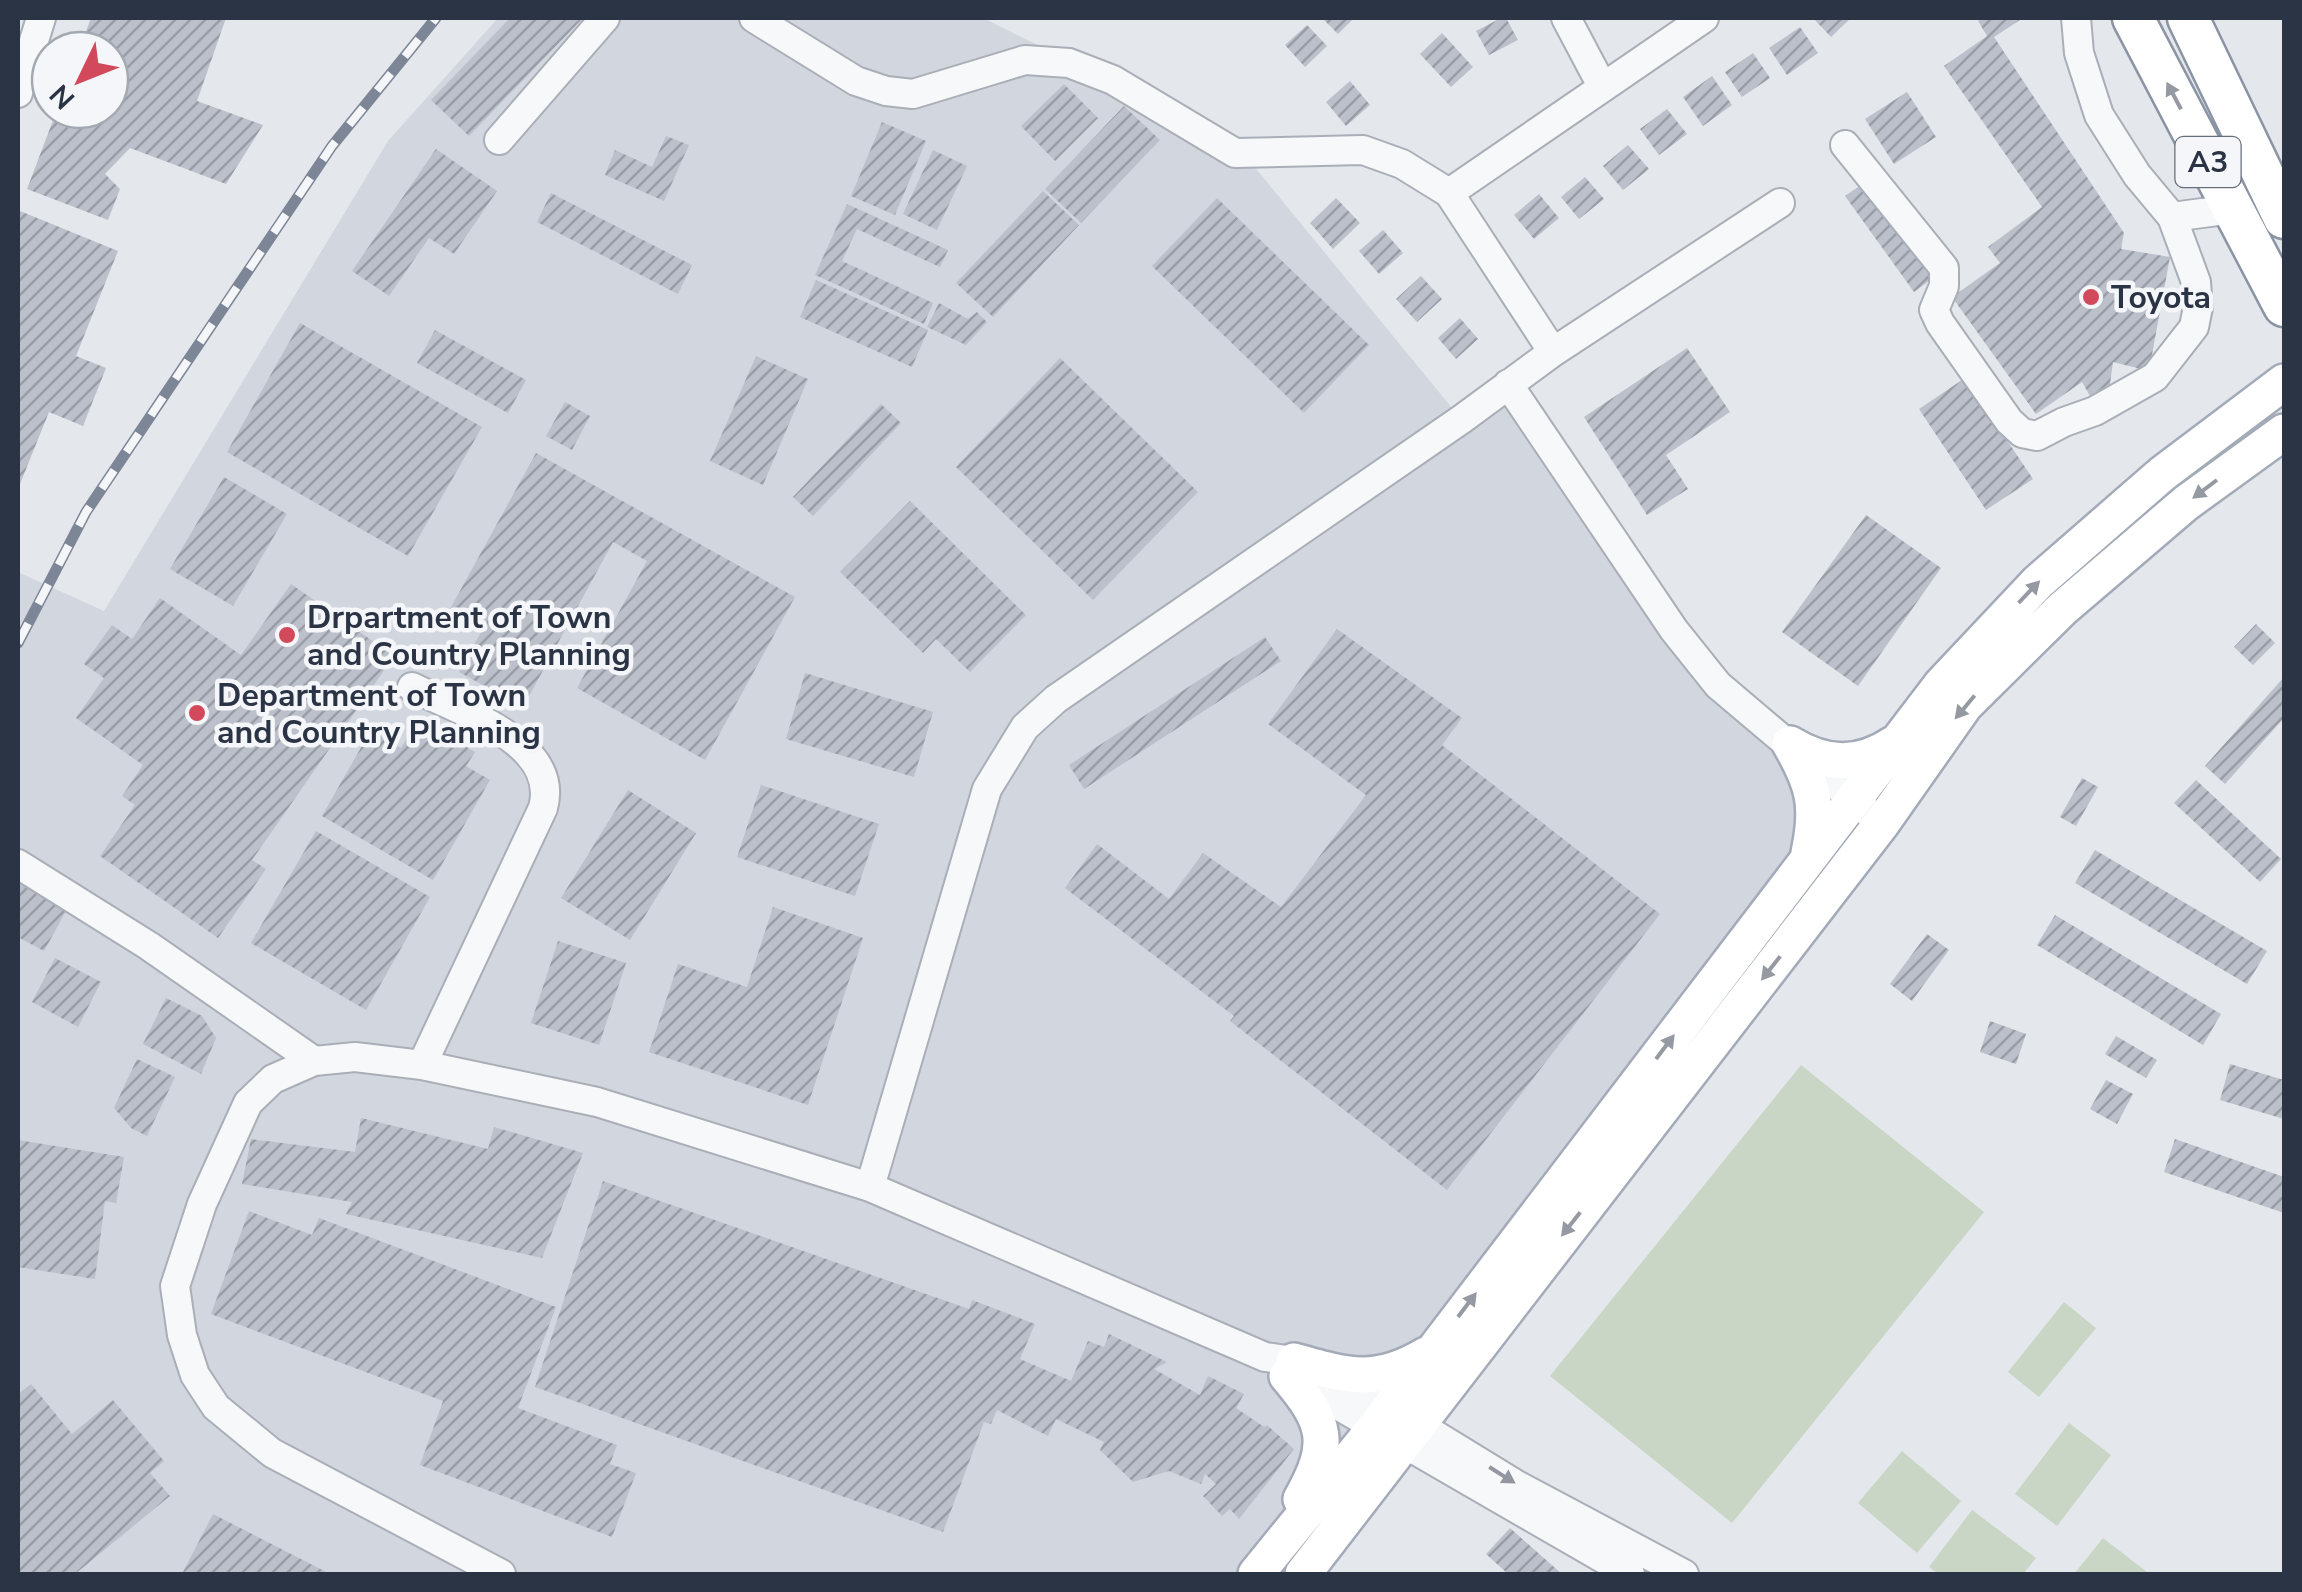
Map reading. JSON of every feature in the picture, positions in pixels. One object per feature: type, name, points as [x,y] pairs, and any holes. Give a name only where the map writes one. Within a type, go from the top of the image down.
[{"type":"highway","name":"A3","points":[[2133,18],[2284,306]]},
{"type":"highway","name":"A3","points":[[2188,18],[2284,218]]},
{"type":"main road","points":[[1273,1555],[1304,1572],[1397,1426],[1431,1352],[1941,685],[2038,582],[2162,474],[2284,382]]},
{"type":"main road","points":[[1273,1555],[1517,1293],[1882,822],[1966,705],[2062,610],[2186,504],[2284,432]]},
{"type":"main road","points":[[1790,744],[1812,758],[1849,762],[1870,758],[1899,740]]},
{"type":"main road","points":[[1790,744],[1804,767],[1816,808],[1808,859]]},
{"type":"main road","points":[[1282,1365],[1360,1376],[1399,1371],[1431,1352]]},
{"type":"main road","points":[[1273,1555],[1316,1473],[1323,1450],[1317,1414],[1282,1365]]},
{"type":"street","points":[[18,94],[41,18]]},
{"type":"street","points":[[499,140],[605,18]]},
{"type":"street","points":[[754,18],[856,81],[886,91],[913,94],[1025,60],[1069,63],[1112,80],[1235,153],[1363,150],[1402,164],[1449,193],[1553,352]]},
{"type":"street","points":[[1566,18],[1602,86]]},
{"type":"street","points":[[1449,193],[1704,18]]},
{"type":"street","points":[[1845,146],[1944,268],[1944,286],[1934,310],[2009,421],[2022,434],[2037,436],[2095,411],[2155,377],[2194,327],[2198,308],[2196,282],[2172,216],[2136,176],[2100,115],[2078,54],[2076,18]]},
{"type":"street","points":[[870,1187],[987,788],[1025,727],[1056,699],[1462,420],[1553,352],[1780,204]]},
{"type":"street","points":[[2172,216],[2232,209]]},
{"type":"street","points":[[1508,384],[1674,630],[1718,685],[1882,822]]},
{"type":"street","points":[[412,687],[518,742],[537,760],[548,792],[422,1065]]},
{"type":"street","points":[[18,864],[149,946],[314,1062]]},
{"type":"street","points":[[501,1574],[272,1453],[216,1407],[196,1374],[182,1335],[175,1286],[202,1204],[248,1104],[273,1079],[314,1062],[355,1058],[422,1065],[597,1102],[870,1187],[1282,1365],[1684,1574]]},
{"type":"street","points":[[1397,1426],[1630,1574]]},
{"type":"shaded area","points":[[498,18],[983,18],[1235,143],[1461,419],[1508,384],[1674,630],[1854,801],[1256,1574],[18,1574],[18,572],[104,611],[388,141]]},
{"type":"green space","points":[[1801,1065],[1984,1212],[1732,1523],[1550,1376]]},
{"type":"green space","points":[[2064,1302],[2096,1328],[2039,1397],[2008,1372]]},
{"type":"green space","points":[[2069,1423],[2111,1455],[2057,1526],[2015,1494]]},
{"type":"green space","points":[[1902,1451],[1961,1501],[1917,1553],[1858,1503]]},
{"type":"green space","points":[[1972,1510],[2036,1558],[2023,1574],[1938,1574],[1929,1567]]},
{"type":"green space","points":[[2103,1538],[2147,1572],[2074,1574]]},
{"type":"building","points":[[91,18],[226,18],[197,101],[263,125],[226,184],[130,148],[105,174],[120,189],[108,220],[27,189],[49,130],[130,130],[130,30],[86,30]]},
{"type":"building","points":[[510,18],[583,18],[469,136],[431,100]]},
{"type":"building","points":[[1322,18],[1354,18],[1338,34]]},
{"type":"building","points":[[1506,18],[1518,40],[1489,55],[1476,31]]},
{"type":"building","points":[[1813,18],[1851,18],[1831,37]]},
{"type":"building","points":[[2023,18],[1994,37],[2124,233],[2121,249],[2170,257],[2149,371],[2113,362],[2110,384],[2090,396],[2082,382],[2036,414],[1952,297],[2000,263],[1988,247],[2042,207],[1944,66],[1987,36],[1978,21]]},
{"type":"building","points":[[1307,25],[1327,46],[1305,67],[1285,45]]},
{"type":"building","points":[[1800,27],[1818,53],[1787,75],[1769,48]]},
{"type":"building","points":[[1442,33],[1473,67],[1451,87],[1420,54]]},
{"type":"building","points":[[1753,53],[1770,78],[1742,97],[1725,72]]},
{"type":"building","points":[[1712,76],[1732,105],[1703,126],[1683,97]]},
{"type":"building","points":[[1350,81],[1370,105],[1346,126],[1326,102]]},
{"type":"building","points":[[1064,84],[1098,118],[1055,161],[1021,126]]},
{"type":"building","points":[[1907,92],[1936,137],[1894,164],[1865,119]]},
{"type":"building","points":[[1124,106],[1160,140],[1081,223],[1045,189]]},
{"type":"building","points":[[1667,109],[1687,134],[1659,155],[1640,129]]},
{"type":"building","points":[[882,122],[926,141],[895,215],[851,196]]},
{"type":"building","points":[[666,136],[689,145],[664,201],[605,175],[615,150],[652,167]]},
{"type":"building","points":[[1628,145],[1649,169],[1623,190],[1603,166]]},
{"type":"building","points":[[436,149],[497,191],[454,254],[429,238],[389,296],[352,271]]},
{"type":"building","points":[[933,150],[967,166],[937,230],[903,214]]},
{"type":"building","points":[[1585,177],[1604,199],[1579,219],[1561,197]]},
{"type":"building","points":[[1864,183],[1933,278],[1914,292],[1845,196]]},
{"type":"building","points":[[1043,191],[1079,225],[993,317],[956,283]]},
{"type":"building","points":[[551,193],[692,265],[678,294],[537,222]]},
{"type":"building","points":[[1539,194],[1559,218],[1534,239],[1514,215]]},
{"type":"building","points":[[1217,198],[1369,345],[1304,413],[1152,266]]},
{"type":"building","points":[[1336,198],[1360,223],[1333,249],[1310,223]]},
{"type":"building","points":[[847,204],[948,250],[940,267],[857,229],[842,261],[933,303],[924,324],[815,275]]},
{"type":"building","points":[[20,211],[118,251],[76,356],[106,368],[83,426],[49,412],[18,489]]},
{"type":"building","points":[[1383,230],[1403,253],[1379,274],[1359,251]]},
{"type":"building","points":[[1421,276],[1442,299],[1417,322],[1396,299]]},
{"type":"building","points":[[816,280],[928,330],[912,367],[800,317]]},
{"type":"building","points":[[939,303],[968,319],[977,312],[987,322],[966,345],[927,327]]},
{"type":"building","points":[[1460,318],[1478,339],[1456,359],[1438,338]]},
{"type":"building","points":[[300,323],[482,427],[408,556],[227,452]]},
{"type":"building","points":[[435,330],[526,380],[508,413],[417,363]]},
{"type":"building","points":[[1687,348],[1730,412],[1666,455],[1688,489],[1647,515],[1584,417]]},
{"type":"building","points":[[756,356],[808,379],[763,485],[710,461]]},
{"type":"building","points":[[1060,358],[1198,492],[1093,600],[956,467]]},
{"type":"building","points":[[1965,378],[2033,479],[1986,510],[1919,409]]},
{"type":"building","points":[[565,402],[590,416],[572,450],[546,436]]},
{"type":"building","points":[[881,404],[901,423],[813,516],[793,497]]},
{"type":"building","points":[[536,453],[795,597],[705,760],[577,688],[647,561],[613,542],[523,707],[459,672],[484,627],[450,609]]},
{"type":"building","points":[[224,477],[287,514],[233,606],[170,569]]},
{"type":"building","points":[[910,501],[1026,615],[970,672],[936,639],[923,653],[840,572]]},
{"type":"building","points":[[1866,515],[1941,568],[1858,686],[1782,632]]},
{"type":"building","points":[[291,584],[394,656],[252,860],[266,869],[218,938],[100,856],[135,805],[122,796],[143,765],[76,718],[104,678],[84,664],[112,625],[132,639],[160,598],[241,655]]},
{"type":"building","points":[[2256,624],[2275,643],[2253,665],[2234,647]]},
{"type":"building","points":[[1337,629],[1462,718],[1442,745],[1660,914],[1447,1190],[1230,1021],[1234,1016],[1065,888],[1097,844],[1169,899],[1203,853],[1281,907],[1366,795],[1268,724]]},
{"type":"building","points":[[1265,637],[1281,661],[1084,789],[1069,765]]},
{"type":"building","points":[[805,673],[933,712],[914,777],[786,739]]},
{"type":"building","points":[[2284,677],[2284,718],[2225,784],[2205,766]]},
{"type":"building","points":[[418,719],[475,752],[466,766],[490,780],[433,880],[322,816],[371,730],[401,748]]},
{"type":"building","points":[[2082,778],[2098,787],[2076,826],[2060,817]]},
{"type":"building","points":[[2196,780],[2281,859],[2260,882],[2174,803]]},
{"type":"building","points":[[761,785],[879,824],[855,896],[737,857]]},
{"type":"building","points":[[628,790],[696,833],[630,940],[561,898]]},
{"type":"building","points":[[316,831],[430,897],[366,1010],[251,943]]},
{"type":"building","points":[[2095,850],[2267,951],[2247,984],[2075,883]]},
{"type":"building","points":[[18,873],[71,902],[44,951],[18,937]]},
{"type":"building","points":[[773,907],[863,938],[808,1105],[649,1052],[678,964],[747,987]]},
{"type":"building","points":[[2055,915],[2221,1014],[2203,1045],[2037,945]]},
{"type":"building","points":[[1927,934],[1949,950],[1912,1001],[1890,984]]},
{"type":"building","points":[[558,941],[626,963],[599,1045],[531,1023]]},
{"type":"building","points":[[55,958],[101,982],[78,1027],[32,1002]]},
{"type":"building","points":[[166,998],[202,1016],[216,1038],[201,1074],[143,1044]]},
{"type":"building","points":[[1990,1021],[2026,1034],[2016,1064],[1980,1052]]},
{"type":"building","points":[[2116,1036],[2157,1060],[2146,1078],[2105,1054]]},
{"type":"building","points":[[137,1059],[175,1077],[147,1136],[131,1128],[114,1108]]},
{"type":"building","points":[[2230,1064],[2284,1080],[2284,1119],[2220,1100]]},
{"type":"building","points":[[2106,1080],[2133,1094],[2117,1124],[2090,1109]]},
{"type":"building","points":[[361,1118],[488,1149],[494,1127],[583,1153],[542,1258],[346,1214],[352,1202],[242,1184],[251,1139],[355,1152]]},
{"type":"building","points":[[2175,1139],[2284,1177],[2284,1213],[2164,1172]]},
{"type":"building","points":[[18,1140],[124,1157],[116,1203],[105,1201],[95,1279],[18,1267]]},
{"type":"building","points":[[603,1181],[969,1309],[972,1300],[1035,1324],[1020,1359],[1071,1381],[1088,1341],[1104,1347],[1109,1334],[1167,1362],[1154,1369],[1200,1395],[1208,1376],[1244,1394],[1236,1408],[1264,1427],[1267,1425],[1294,1449],[1239,1519],[1230,1509],[1222,1516],[1203,1496],[1216,1484],[1205,1474],[1201,1484],[1169,1471],[1133,1482],[1100,1450],[1104,1442],[1056,1419],[1048,1436],[997,1410],[991,1424],[984,1422],[943,1532],[535,1387]]},
{"type":"building","points":[[249,1211],[312,1235],[319,1218],[556,1307],[518,1408],[617,1445],[610,1464],[636,1473],[612,1537],[420,1465],[443,1401],[211,1314]]},
{"type":"building","points":[[31,1384],[72,1434],[113,1400],[164,1461],[150,1473],[170,1496],[75,1574],[18,1574],[18,1394]]},
{"type":"building","points":[[213,1514],[330,1574],[182,1574]]},
{"type":"building","points":[[1510,1528],[1562,1574],[1508,1574],[1486,1554]]},
{"type":"railway","points":[[18,643],[86,512],[332,146],[436,18]]},
{"type":"place","name":"Toyota","points":[[2091,297]]},
{"type":"place","name":"Drpartment of Town and Country Planning","points":[[287,635]]},
{"type":"place","name":"Department of Town and Country Planning","points":[[197,713]]}]
